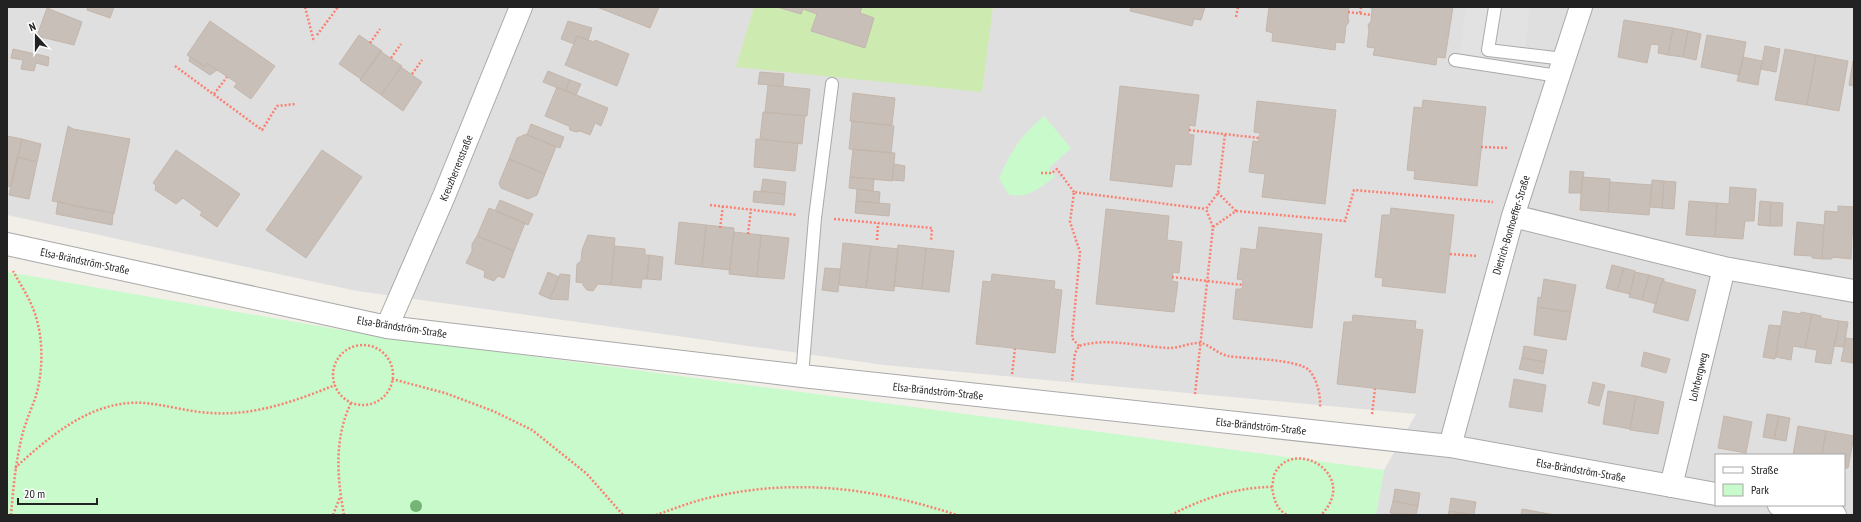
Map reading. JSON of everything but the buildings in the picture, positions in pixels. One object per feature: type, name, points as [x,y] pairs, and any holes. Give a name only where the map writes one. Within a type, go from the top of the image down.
[{"type":"street","name":"Kreuzherrenstraße","points":[[387,327],[444,196],[521,7]]},
{"type":"street","name":"Dietrich-Bonhoeffer-Straße","points":[[1450,446],[1515,210],[1581,7]]},
{"type":"street","points":[[1515,210],[1724,268],[1854,291]]},
{"type":"street","name":"Elsa-Brändström-Straße","points":[[7,244],[387,327],[802,376],[1450,446],[1715,494]]},
{"type":"street","name":"Lohrbergweg","points":[[1672,486],[1724,268]]},
{"type":"street","points":[[1785,506],[1835,515]]},
{"type":"lane","points":[[1494,7],[1488,50],[1561,67]]},
{"type":"lane","points":[[1455,60],[1561,67]]},
{"type":"lane","points":[[802,376],[815,218],[832,84]]},
{"type":"path","points":[[306,7],[314,42]]},
{"type":"path","points":[[317,35],[338,7]]},
{"type":"path","points":[[1236,17],[1238,7]]},
{"type":"path","points":[[1360,13],[1361,7]]},
{"type":"path","points":[[1348,12],[1372,15]]},
{"type":"path","points":[[370,43],[380,29]]},
{"type":"path","points":[[391,58],[401,44]]},
{"type":"path","points":[[412,74],[422,60]]},
{"type":"path","points":[[175,66],[262,130],[277,106],[296,104]]},
{"type":"path","points":[[214,94],[227,77]]},
{"type":"path","points":[[1189,130],[1259,138]]},
{"type":"path","points":[[1206,209],[1218,193],[1225,134]]},
{"type":"path","points":[[1041,173],[1052,173],[1057,169],[1074,192],[1070,222],[1080,252],[1072,338],[1079,346]]},
{"type":"path","points":[[1218,193],[1236,211],[1345,221],[1354,190],[1515,210]]},
{"type":"path","points":[[1074,192],[1206,209]]},
{"type":"path","points":[[720,228],[723,206]]},
{"type":"path","points":[[748,234],[751,209]]},
{"type":"path","points":[[1196,385],[1214,227],[1206,209]]},
{"type":"path","points":[[1214,227],[1236,211]]},
{"type":"path","points":[[877,240],[878,223]]},
{"type":"path","points":[[11,267],[32,306],[38,326],[40,344],[38,382],[35,398],[27,418],[20,444],[16,468],[12,515]]},
{"type":"path","points":[[1172,277],[1243,285]]},
{"type":"path","points":[[1079,346],[1103,342],[1172,348],[1200,343],[1226,356],[1296,364],[1308,370],[1314,380],[1320,397],[1318,432]]},
{"type":"path","points":[[359,345],[372,347],[380,350],[386,357],[392,369],[392,379],[389,389],[376,402],[366,404],[351,403],[337,390],[333,374],[334,364],[343,352],[359,345]]},
{"type":"path","points":[[1070,405],[1076,353],[1079,346]]},
{"type":"path","points":[[392,379],[445,393],[493,411],[532,430],[587,474],[622,515]]},
{"type":"path","points":[[16,468],[40,446],[66,427],[95,412],[112,407],[130,403],[145,403],[211,413],[257,411],[284,403],[335,384]]},
{"type":"path","points":[[344,515],[340,496],[338,445],[341,429],[351,403]]},
{"type":"path","points":[[1287,515],[1281,512],[1275,500],[1272,487],[1275,474],[1288,461],[1296,458],[1311,460],[1328,472],[1334,487],[1333,500],[1321,515]]},
{"type":"path","points":[[656,515],[715,496],[765,488],[794,487],[836,488],[892,496],[925,504],[957,515]]},
{"type":"path","points":[[1171,515],[1230,492],[1254,487],[1272,487]]},
{"type":"path","points":[[333,515],[340,496]]},
{"type":"shaded area","points":[[7,7],[1854,7],[1854,515],[1376,515],[1384,470],[1416,414],[884,365],[357,291],[7,215]]},
{"type":"shaded area","points":[[1466,7],[1530,7],[1525,49],[1504,46],[1502,59],[1460,53]]},
{"type":"green space","points":[[754,7],[777,7],[801,14],[803,9],[817,14],[811,32],[865,48],[874,18],[860,13],[862,7],[993,7],[982,92],[736,67]]},
{"type":"green space","points":[[1044,116],[1071,148],[1049,168],[1055,177],[1033,192],[1021,195],[1008,194],[999,178],[1017,144]]},
{"type":"green space","points":[[7,272],[359,333],[1384,470],[1376,515],[7,515]]}]
